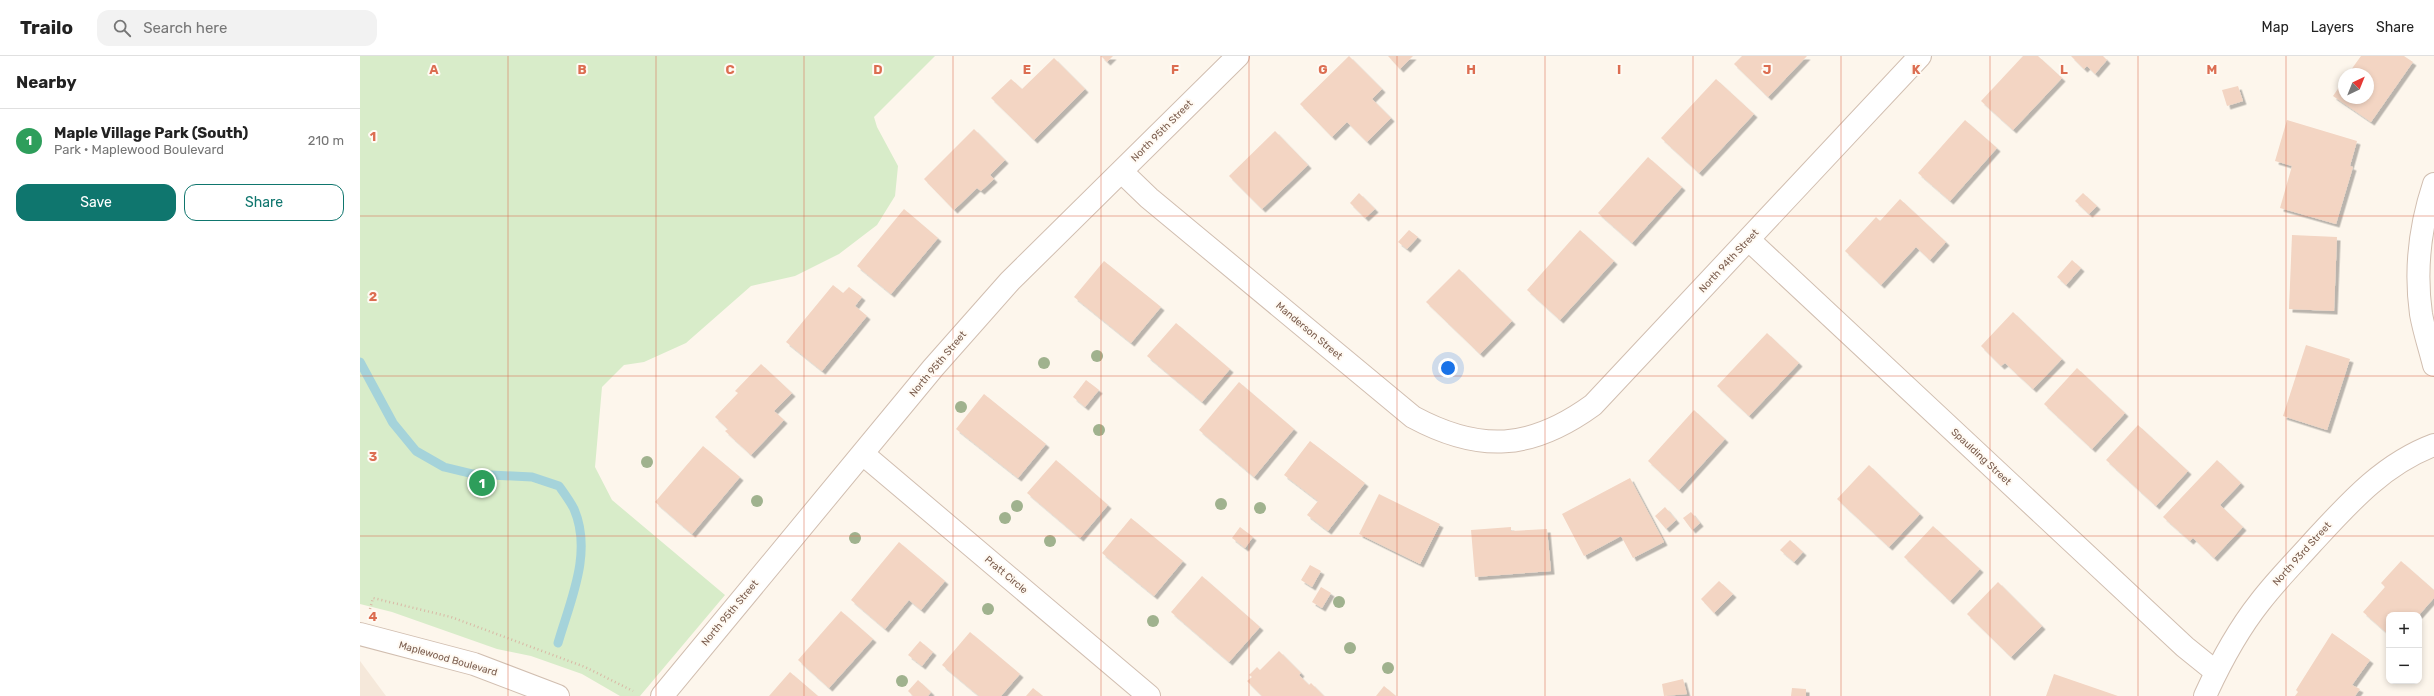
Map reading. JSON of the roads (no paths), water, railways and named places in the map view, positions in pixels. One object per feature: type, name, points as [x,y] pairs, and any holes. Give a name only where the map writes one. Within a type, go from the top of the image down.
[{"type":"street","name":"North 95th Street","points":[[662,696],[933,368],[1010,281],[1238,56]]},
{"type":"street","name":"North 94th Street","points":[[1520,440],[1549,432],[1572,421],[1593,406],[1920,56]]},
{"type":"street","name":"Manderson Street","points":[[1122,172],[1149,198],[1412,417],[1436,430],[1466,440],[1520,440]]},
{"type":"street","points":[[2434,184],[2425,211],[2421,232],[2418,290],[2421,316],[2434,365]]},
{"type":"street","name":"Spaulding Street","points":[[1749,240],[2185,647],[2216,672]]},
{"type":"street","name":"North 93rd Street","points":[[2205,696],[2216,672],[2240,630],[2260,601],[2350,501],[2373,480],[2415,452],[2434,445]]},
{"type":"street","name":"Pratt Circle","points":[[863,454],[1149,696]]},
{"type":"street","name":"Maplewood Boulevard","points":[[360,634],[474,664],[558,696]]},
{"type":"waterway","points":[[360,362],[393,423],[416,451],[444,467],[473,474],[532,477],[559,486],[565,494],[574,509],[579,526],[581,543],[578,577],[558,643]]},
{"type":"place","name":"Maple Village Park (South)","points":[[482,483]]}]
